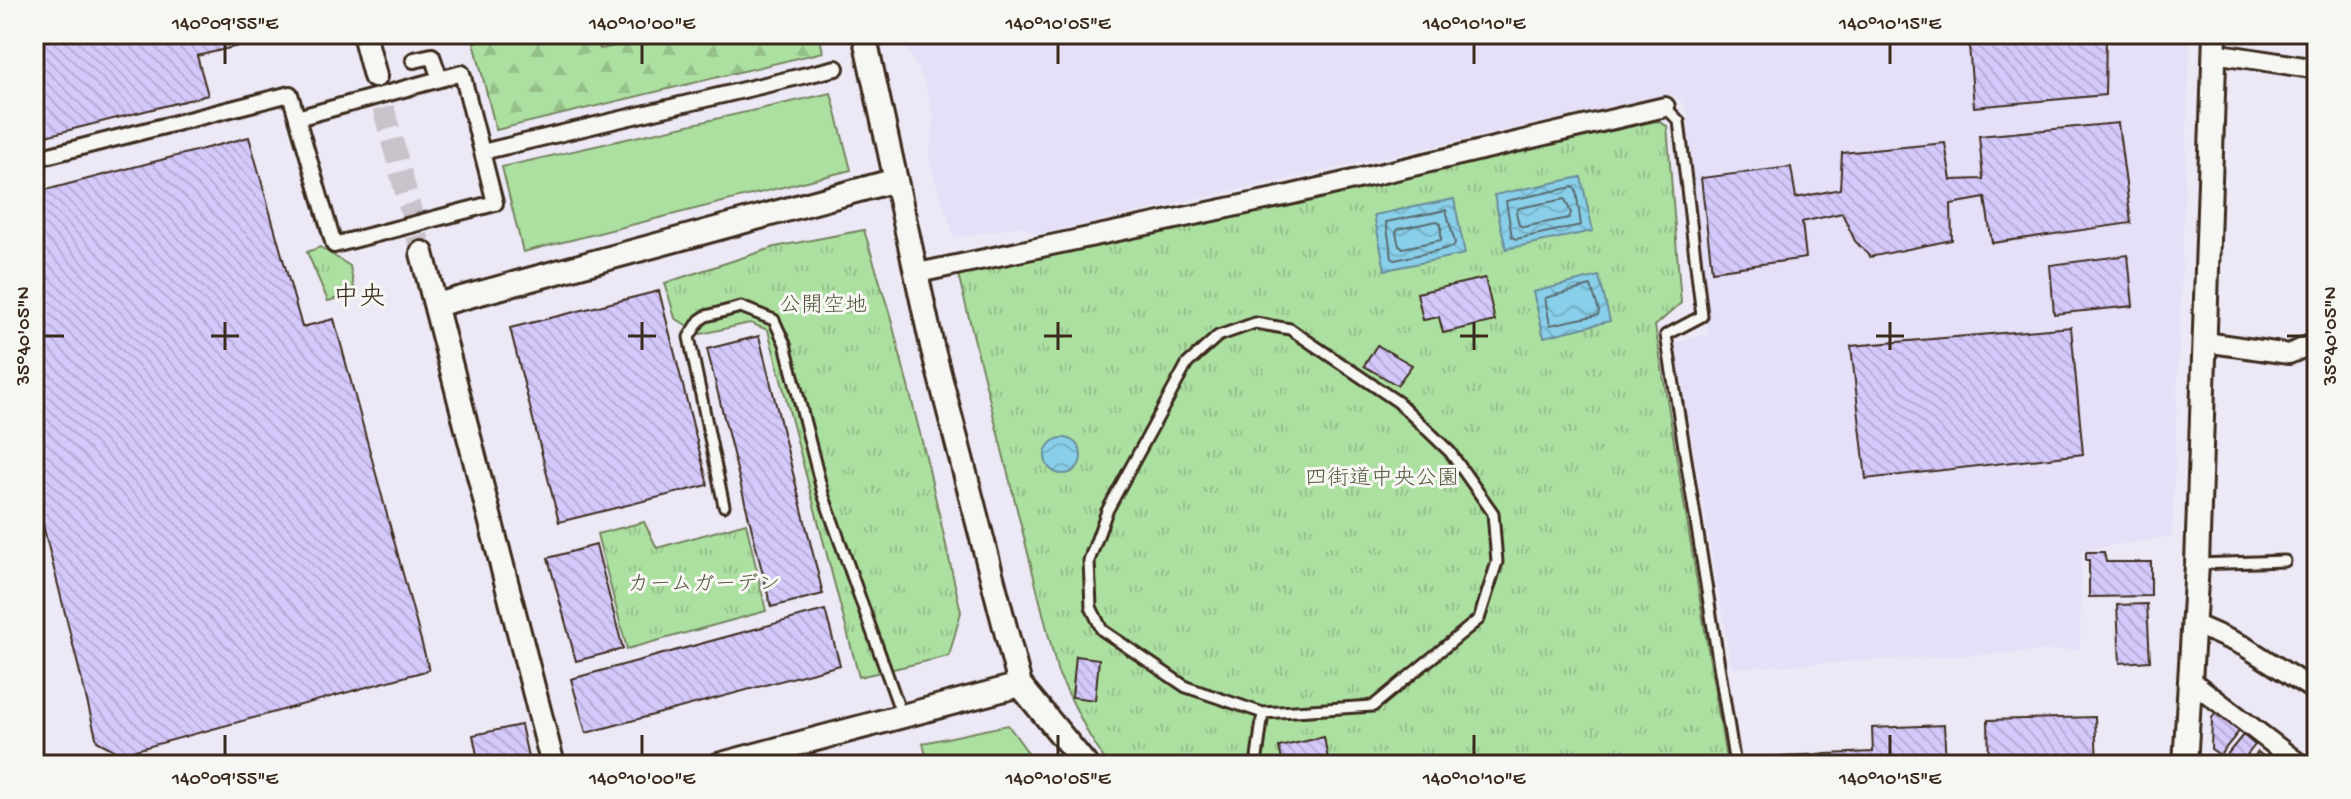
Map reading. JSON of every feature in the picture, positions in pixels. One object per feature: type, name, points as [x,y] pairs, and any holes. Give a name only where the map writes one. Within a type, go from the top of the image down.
[{"type":"street","points":[[364,34],[375,76]]},
{"type":"street","points":[[864,34],[932,346],[1020,685],[1086,765]]},
{"type":"street","points":[[2185,765],[2197,564],[2214,43],[2317,69]]},
{"type":"street","points":[[414,60],[432,56],[440,79]]},
{"type":"street","points":[[482,152],[836,68]]},
{"type":"street","points":[[34,159],[290,94],[334,245],[495,203],[462,73],[297,118]]},
{"type":"street","points":[[918,273],[1289,195],[1665,107]]},
{"type":"street","points":[[436,305],[896,180]]},
{"type":"street","points":[[422,253],[553,765]]},
{"type":"street","points":[[2205,342],[2289,354],[2317,342]]},
{"type":"street","points":[[2194,624],[2244,646],[2309,687],[2317,679]]},
{"type":"street","points":[[2190,680],[2301,765]]},
{"type":"street","points":[[718,765],[1020,685]]},
{"type":"lane","points":[[1665,107],[1679,121],[1702,316],[1666,335],[1735,765]]},
{"type":"lane","points":[[724,506],[689,337],[706,316],[741,307],[774,320],[785,344],[823,494],[902,716]]},
{"type":"lane","points":[[1255,323],[1290,329],[1327,352],[1398,402],[1450,452],[1493,513],[1497,562],[1479,619],[1373,706],[1263,713],[1186,687],[1102,630],[1091,607],[1089,561],[1107,511],[1187,364],[1218,336],[1255,323]]},
{"type":"lane","points":[[2197,564],[2285,561]]},
{"type":"lane","points":[[1256,765],[1263,713]]},
{"type":"shaded area","points":[[899,34],[2190,34],[2172,536],[2081,550],[2080,649],[1732,668],[1675,343],[1708,334],[1687,108],[1676,96],[1623,104],[1038,234],[1020,226],[955,238],[929,161],[934,118],[924,80]]},
{"type":"green space","points":[[515,34],[594,34],[600,49],[673,34],[819,34],[823,52],[496,130],[474,42]]},
{"type":"green space","points":[[831,93],[851,170],[523,252],[502,167]]},
{"type":"green space","name":"四街道中央公園","points":[[1657,121],[1667,126],[1681,303],[1655,326],[1727,765],[1108,765],[1058,673],[958,274]]},
{"type":"green space","name":"公開空地","points":[[864,230],[890,315],[961,612],[949,656],[859,677],[768,330],[750,323],[701,334],[675,318],[665,283],[775,247]]},
{"type":"green space","points":[[320,247],[350,266],[355,293],[328,301],[307,252]]},
{"type":"green space","name":"カームガーデン","points":[[644,522],[657,548],[746,523],[766,611],[627,649],[597,534]]},
{"type":"green space","points":[[1008,725],[1037,765],[928,765],[923,743]]},
{"type":"water","points":[[1581,177],[1593,231],[1506,249],[1494,195]]},
{"type":"water","points":[[1454,199],[1465,254],[1385,270],[1374,215]]},
{"type":"water","points":[[1599,276],[1610,321],[1544,337],[1533,292]]},
{"type":"water","points":[[1063,438],[1076,443],[1081,456],[1076,469],[1063,474],[1050,469],[1045,456],[1050,443]]},
{"type":"building","points":[[34,34],[235,34],[238,46],[197,56],[208,95],[34,139]]},
{"type":"building","points":[[2106,34],[2105,95],[1974,107],[1969,45]]},
{"type":"building","points":[[2118,123],[2131,223],[1992,243],[1985,198],[1951,204],[1952,240],[1870,257],[1855,241],[1842,213],[1802,222],[1806,258],[1712,271],[1701,178],[1791,167],[1796,198],[1840,189],[1842,153],[1945,143],[1951,180],[1983,179],[1979,136]]},
{"type":"building","points":[[249,137],[302,327],[334,319],[429,670],[121,754],[97,741],[34,489],[34,193]]},
{"type":"building","points":[[2128,255],[2133,306],[2054,314],[2050,265]]},
{"type":"building","points":[[1485,278],[1495,321],[1443,333],[1439,317],[1423,320],[1417,293]]},
{"type":"building","points":[[659,291],[708,485],[559,522],[510,328]]},
{"type":"building","points":[[2071,327],[2083,454],[1866,479],[1851,346]]},
{"type":"building","points":[[759,336],[823,594],[771,607],[707,349]]},
{"type":"building","points":[[1377,345],[1412,365],[1397,385],[1364,366]]},
{"type":"building","points":[[596,545],[623,649],[576,661],[548,558]]},
{"type":"building","points":[[2086,552],[2104,552],[2106,562],[2151,562],[2151,596],[2089,597],[2089,560],[2086,560]]},
{"type":"building","points":[[2147,604],[2150,661],[2120,663],[2117,605]]},
{"type":"building","points":[[825,610],[840,665],[586,733],[571,679]]},
{"type":"building","points":[[1076,656],[1099,659],[1095,700],[1072,697]]},
{"type":"building","points":[[2217,711],[2241,729],[2220,755],[2211,749],[2212,718]]},
{"type":"building","points":[[2095,717],[2097,765],[1989,765],[1988,720]]},
{"type":"building","points":[[521,725],[528,757],[520,765],[479,765],[473,735]]},
{"type":"building","points":[[1944,725],[1946,765],[1760,765],[1759,757],[1873,752],[1872,728]]},
{"type":"building","points":[[2243,735],[2255,745],[2239,765],[2224,765],[2228,760],[2225,757]]},
{"type":"building","points":[[1324,737],[1329,765],[1283,765],[1279,747]]},
{"type":"building","points":[[2258,752],[2271,763],[2270,765],[2248,765]]},
{"type":"tunnel","points":[[375,76],[422,253]]},
{"type":"district","name":"中央","points":[[359,295]]}]
